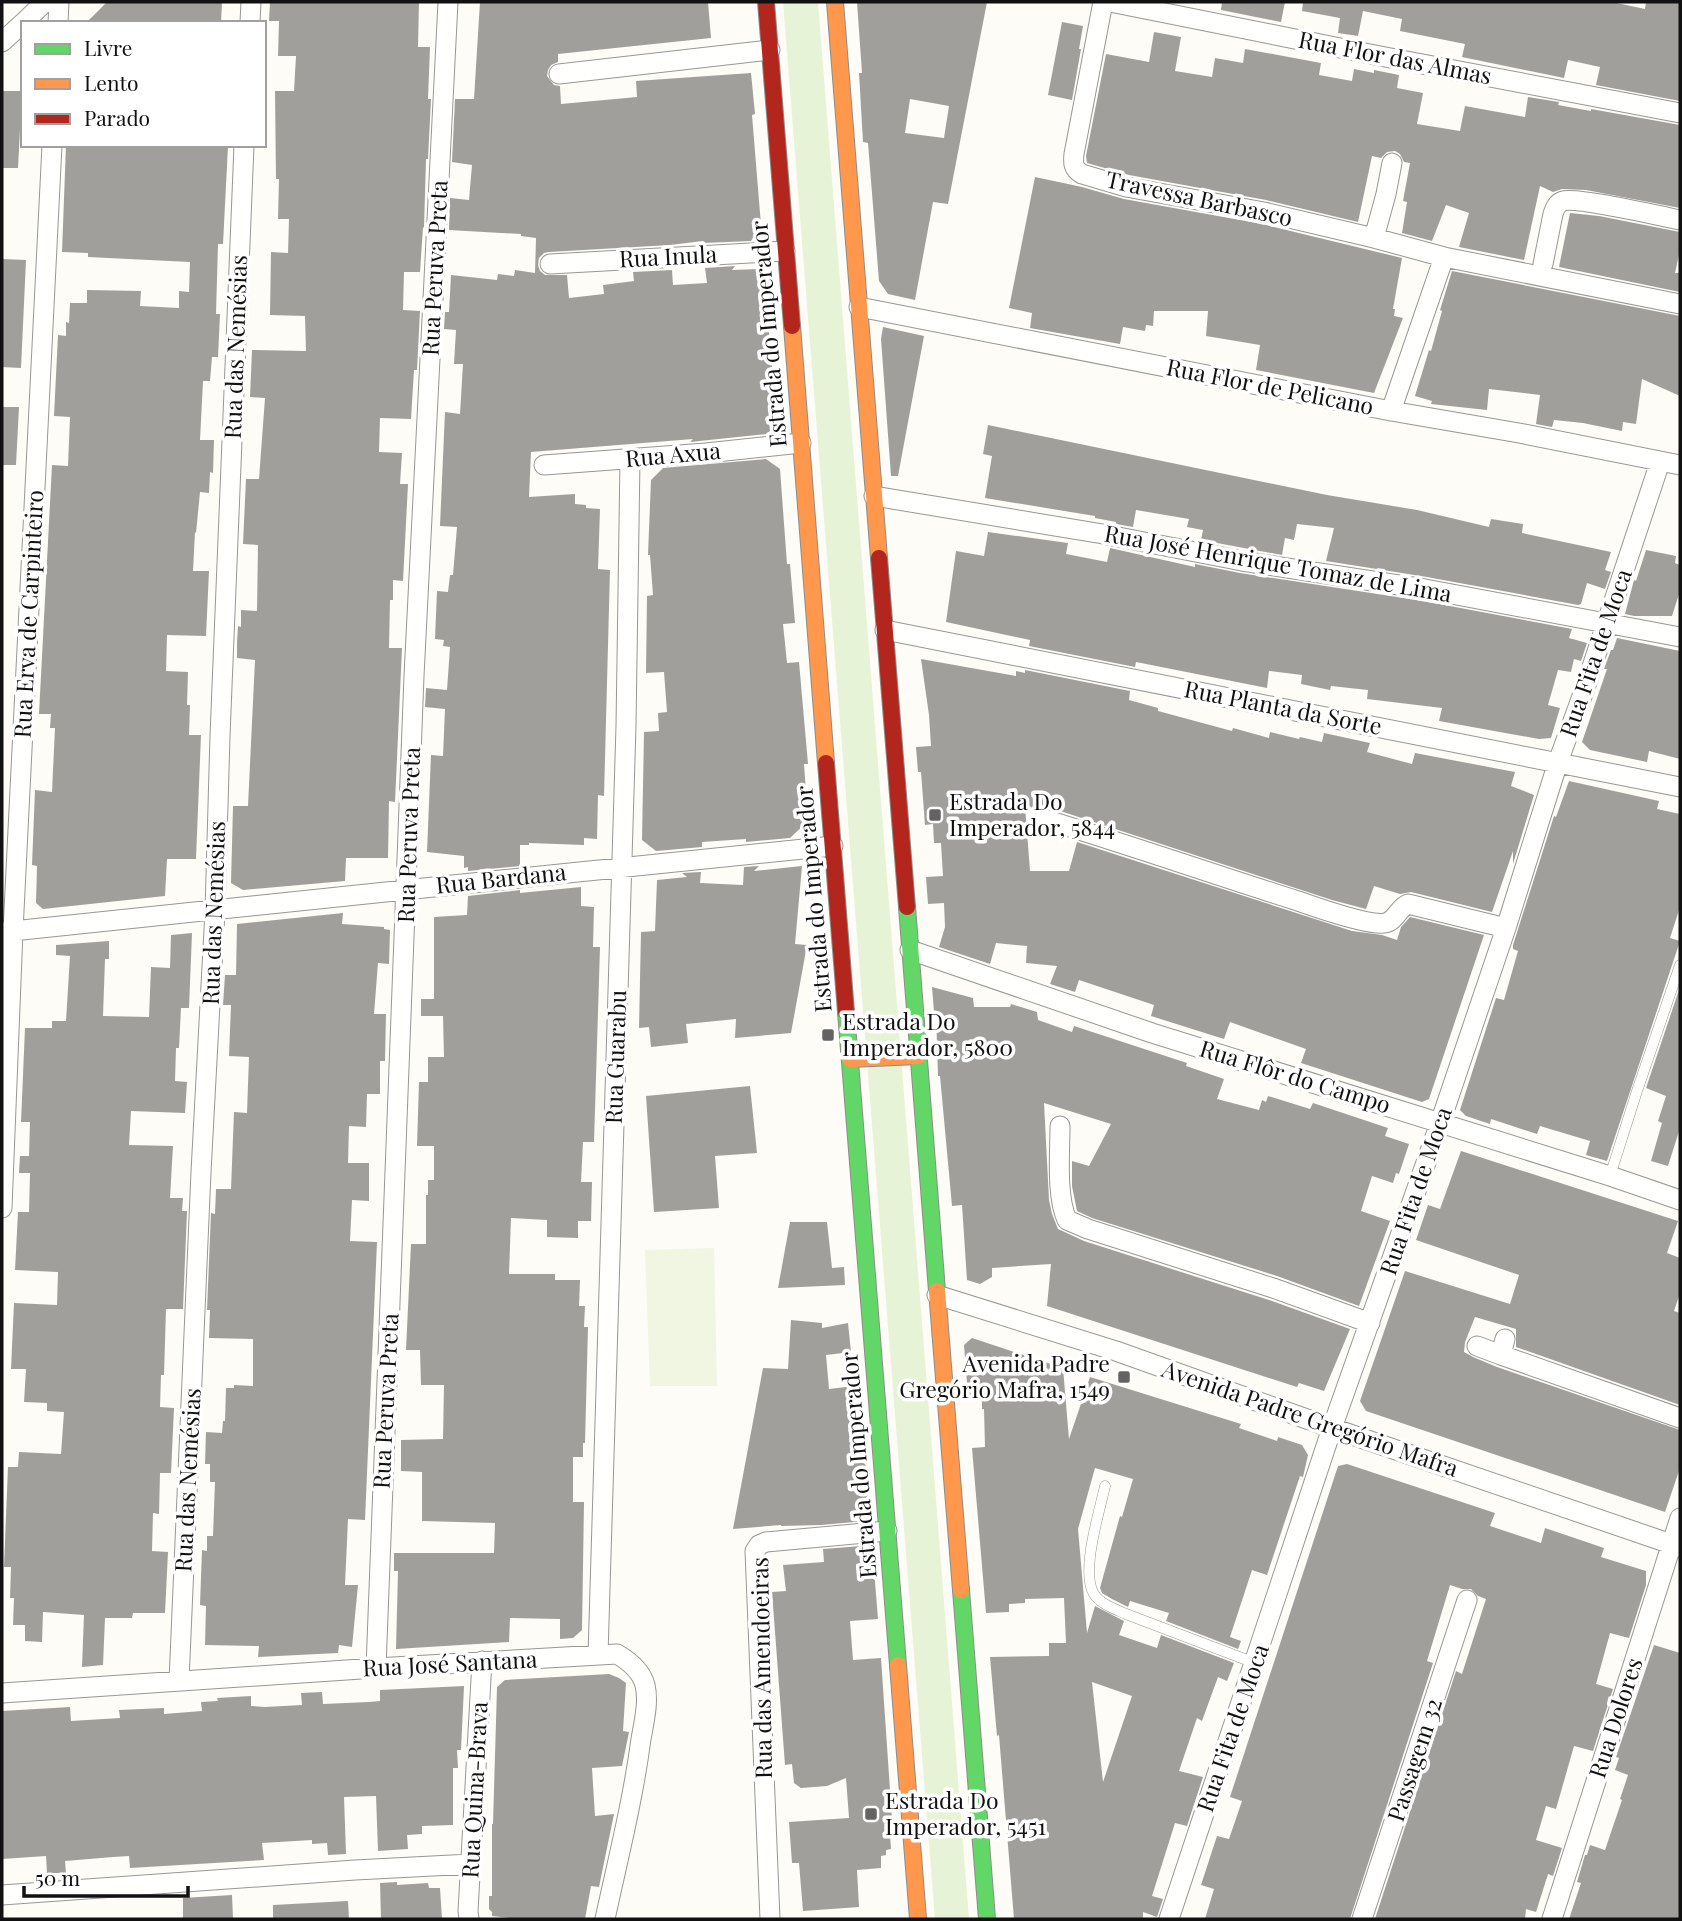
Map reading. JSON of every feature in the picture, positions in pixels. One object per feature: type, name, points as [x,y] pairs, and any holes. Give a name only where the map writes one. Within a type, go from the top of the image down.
[{"type":"main road","name":"Estrada do Imperador","points":[[766,2],[918,1919]]},
{"type":"main road","points":[[835,2],[987,1919]]},
{"type":"main road","points":[[850,1059],[918,1056]]},
{"type":"street","points":[[25,21],[45,2]]},
{"type":"street","points":[[58,21],[60,2]]},
{"type":"street","points":[[250,21],[251,2]]},
{"type":"street","name":"Rua Peruva Preta","points":[[376,1668],[414,676],[448,2]]},
{"type":"street","name":"Travessa Barbasco","points":[[1103,2],[1074,154],[1076,171],[1126,187],[1264,212],[1374,238]]},
{"type":"street","name":"Rua Flor das Almas","points":[[1110,2],[1150,5],[1380,56],[1680,113]]},
{"type":"street","points":[[2,42],[21,25]]},
{"type":"street","points":[[559,74],[770,51]]},
{"type":"street","name":"Rua Erva de Carpinteiro","points":[[2,1208],[8,932],[52,147]]},
{"type":"street","name":"Rua das Nemésias","points":[[178,1681],[215,911],[220,722],[244,147]]},
{"type":"street","points":[[1392,163],[1374,238],[1444,257],[1680,303]]},
{"type":"street","points":[[1543,264],[1553,214],[1556,207],[1565,201],[1680,220]]},
{"type":"street","name":"Rua Inula","points":[[550,264],[785,251]]},
{"type":"street","points":[[1391,411],[1444,257]]},
{"type":"street","name":"Rua Flor de Pelicano","points":[[859,307],[1670,464]]},
{"type":"street","name":"Rua Axua","points":[[544,465],[801,443]]},
{"type":"street","name":"Rua Guarabu","points":[[598,1655],[626,713],[630,459]]},
{"type":"street","name":"Rua Fita de Moca","points":[[1169,1919],[1332,1428],[1506,928],[1558,762],[1608,622],[1670,464]]},
{"type":"street","name":"Rua José Henrique Tomaz de Lima","points":[[874,496],[1103,534],[1242,561],[1425,589],[1680,637]]},
{"type":"street","name":"Rua Planta da Sorte","points":[[885,630],[1680,787]]},
{"type":"street","points":[[1044,819],[1324,910],[1372,923],[1392,921],[1401,906],[1408,904],[1506,928]]},
{"type":"street","name":"Rua Bardana","points":[[8,932],[833,846]]},
{"type":"street","name":"Rua Flôr do Campo","points":[[910,950],[1152,1033],[1680,1200]]},
{"type":"street","points":[[1060,1126],[1063,1212],[1067,1220],[1370,1323]]},
{"type":"street","name":"Avenida Padre Gregório Mafra","points":[[937,1295],[1116,1351],[1676,1545]]},
{"type":"street","points":[[1477,1346],[1503,1347],[1680,1418]]},
{"type":"street","name":"Rua Dolores","points":[[1552,1919],[1676,1545],[1680,1518]]},
{"type":"street","name":"Rua das Amendoeiras","points":[[770,1919],[755,1551],[765,1542],[887,1531]]},
{"type":"street","name":"Passagem 32","points":[[1363,1919],[1467,1600]]},
{"type":"street","name":"Rua José Santana","points":[[2,1693],[617,1654],[630,1661],[639,1672],[645,1685],[646,1706],[635,1782],[605,1919]]},
{"type":"street","name":"Rua Quina-Brava","points":[[469,1919],[482,1661]]},
{"type":"street","points":[[2,1895],[471,1864]]},
{"type":"lane","points":[[1610,1176],[1680,965]]},
{"type":"lane","points":[[1105,1486],[1091,1549],[1090,1579],[1094,1595],[1126,1614],[1255,1663]]},
{"type":"green space","points":[[783,2],[818,2],[969,1919],[935,1919]]},
{"type":"green space","points":[[714,1248],[717,1386],[650,1386],[645,1250]]},
{"type":"building","points":[[107,2],[222,2],[221,21],[88,21]]},
{"type":"building","points":[[270,2],[419,2],[418,47],[430,47],[428,99],[431,99],[420,272],[404,272],[403,310],[420,311],[411,419],[380,418],[379,452],[402,453],[400,484],[408,484],[403,581],[393,580],[393,600],[390,600],[389,648],[402,648],[395,802],[389,801],[388,858],[346,858],[345,881],[243,890],[231,883],[233,806],[248,806],[255,660],[237,658],[237,642],[238,626],[241,627],[241,610],[257,611],[258,545],[243,544],[246,479],[259,479],[265,398],[250,397],[252,350],[306,351],[305,316],[270,315],[271,252],[288,253],[289,219],[278,219],[275,91],[294,91],[296,56],[278,56],[279,21],[269,21]]},
{"type":"building","points":[[480,2],[708,2],[711,38],[558,54],[558,62],[551,65],[547,76],[554,85],[560,86],[561,104],[637,97],[636,81],[751,73],[761,225],[751,241],[703,241],[549,252],[539,258],[538,265],[545,275],[567,275],[569,298],[604,294],[603,285],[634,281],[633,272],[672,270],[673,285],[707,283],[705,268],[735,266],[732,270],[759,269],[765,286],[777,423],[767,434],[690,442],[693,439],[531,452],[529,497],[575,494],[575,504],[600,509],[598,569],[610,570],[604,796],[598,795],[597,839],[584,838],[584,845],[520,845],[520,866],[468,871],[468,867],[464,868],[464,856],[427,852],[431,755],[443,756],[445,709],[425,707],[426,688],[447,690],[450,647],[443,646],[444,640],[435,639],[437,591],[448,592],[450,575],[453,575],[457,527],[440,526],[445,412],[460,414],[463,364],[454,364],[456,330],[444,329],[445,312],[449,312],[451,275],[497,280],[498,274],[514,276],[515,270],[535,273],[536,238],[521,234],[449,230],[450,198],[469,200],[472,165],[452,162],[455,99],[474,99]]},
{"type":"building","points":[[857,2],[987,2],[948,204],[933,202],[915,300],[888,294],[879,281],[868,143],[863,142],[859,73],[862,73]],"holes":[[[910,99],[949,106],[944,138],[905,133]]]},
{"type":"building","points":[[1222,2],[1285,2],[1281,22],[1221,10]]},
{"type":"building","points":[[1303,2],[1612,2],[1645,9],[1646,2],[1680,2],[1680,101],[1596,85],[1600,67],[1568,60],[1564,78],[1462,57],[1465,44],[1400,31],[1402,19],[1363,11],[1358,36],[1338,33],[1340,18],[1302,11]]},
{"type":"building","points":[[1062,22],[1083,26],[1072,100],[1048,95]]},
{"type":"building","points":[[1154,32],[1181,37],[1175,71],[1212,77],[1215,58],[1243,63],[1245,49],[1321,63],[1319,75],[1352,81],[1354,69],[1399,75],[1397,88],[1423,93],[1417,124],[1460,131],[1465,106],[1525,117],[1528,97],[1559,102],[1558,105],[1680,125],[1680,208],[1586,190],[1562,189],[1553,192],[1540,186],[1524,260],[1459,247],[1469,213],[1446,205],[1432,241],[1402,233],[1407,202],[1403,201],[1410,163],[1404,162],[1395,151],[1387,152],[1381,158],[1372,156],[1358,222],[1266,200],[1129,175],[1087,163],[1086,156],[1106,54],[1149,62]]},
{"type":"building","points":[[2,91],[21,91],[18,168],[2,168]]},
{"type":"building","points":[[66,147],[228,147],[223,244],[218,244],[218,357],[212,357],[210,381],[203,381],[200,440],[214,440],[213,473],[210,472],[209,493],[200,492],[193,571],[209,571],[206,636],[167,635],[166,671],[188,672],[189,735],[201,735],[196,859],[167,859],[165,896],[43,909],[36,903],[37,866],[32,865],[35,790],[52,792],[55,728],[50,728],[51,714],[39,714],[52,465],[68,466],[70,417],[54,416],[58,335],[66,336],[70,303],[87,303],[87,290],[141,291],[140,306],[179,308],[179,291],[189,292],[190,262],[88,257],[88,253],[62,252]]},
{"type":"building","points":[[1035,177],[1124,199],[1262,224],[1402,258],[1393,309],[1394,316],[1403,318],[1374,393],[1256,370],[1260,345],[1206,336],[1208,311],[1154,311],[1153,326],[1146,325],[1145,331],[1123,327],[1120,344],[1030,328],[1032,313],[1009,308]]},
{"type":"building","points":[[1570,213],[1680,232],[1680,250],[1675,273],[1680,273],[1680,292],[1559,267]]},
{"type":"building","points":[[2,259],[26,260],[21,368],[2,367]]},
{"type":"building","points":[[1452,271],[1680,316],[1680,396],[1642,379],[1636,424],[1623,422],[1622,431],[1554,420],[1552,427],[1536,424],[1540,395],[1489,389],[1487,410],[1431,404],[1432,401],[1415,396],[1429,350],[1431,351]]},
{"type":"building","points":[[883,327],[924,336],[898,476],[891,476],[881,339]]},
{"type":"building","points":[[2,407],[19,407],[16,465],[2,465]]},
{"type":"building","points":[[988,425],[1327,495],[1417,510],[1489,527],[1491,519],[1523,524],[1522,533],[1611,552],[1605,570],[1611,572],[1605,589],[1587,583],[1581,604],[1578,605],[1326,561],[1334,528],[1297,524],[1294,540],[1285,538],[1282,555],[1201,540],[1203,530],[1187,527],[1189,519],[1136,510],[1133,527],[1095,516],[985,498],[992,456],[983,454]]},
{"type":"building","points":[[766,459],[780,469],[787,564],[790,564],[795,623],[783,624],[787,663],[799,662],[808,764],[804,764],[808,821],[790,838],[702,842],[702,847],[656,851],[642,840],[644,732],[659,731],[658,713],[667,712],[664,672],[646,673],[647,596],[653,595],[648,555],[651,480],[663,468]]},
{"type":"building","points":[[988,532],[1068,543],[1066,554],[1107,562],[1110,548],[1195,567],[1195,564],[1423,601],[1572,629],[1569,638],[1587,643],[1581,661],[1574,659],[1571,672],[1558,670],[1548,705],[1560,708],[1551,738],[1539,739],[1439,721],[1442,708],[1367,699],[1368,690],[1331,686],[1330,690],[1301,684],[1302,675],[1269,671],[1267,688],[1136,662],[1135,667],[1029,646],[1030,640],[946,622],[956,551],[984,556]]},
{"type":"building","points":[[1646,550],[1676,556],[1675,563],[1680,565],[1680,591],[1672,616],[1625,614]]},
{"type":"building","points":[[1617,638],[1680,651],[1680,759],[1649,751],[1647,762],[1590,750],[1582,742],[1607,669],[1604,669]]},
{"type":"building","points":[[921,659],[1016,676],[1016,671],[1025,673],[1025,670],[1130,691],[1129,700],[1158,708],[1158,711],[1232,731],[1233,728],[1269,738],[1270,732],[1322,742],[1324,733],[1370,743],[1367,752],[1412,764],[1415,753],[1515,772],[1511,786],[1534,795],[1513,864],[1513,851],[1492,912],[1411,892],[1400,894],[1374,886],[1366,909],[1048,807],[1036,810],[1025,806],[1030,871],[1069,871],[1077,842],[1352,931],[1397,940],[1401,927],[1410,917],[1484,935],[1429,1099],[1422,1102],[1301,1063],[1306,1049],[1230,1022],[1224,1039],[1151,1016],[1154,1005],[1079,980],[1075,992],[1050,984],[1057,966],[1026,963],[1027,946],[996,943],[990,964],[939,947],[945,927],[944,903],[928,904],[926,877],[943,876],[941,843],[934,843],[933,824],[925,825],[921,772],[918,772],[916,747],[931,746]]},
{"type":"building","points":[[1569,781],[1659,801],[1657,809],[1680,814],[1680,907],[1670,938],[1680,941],[1607,1161],[1586,1155],[1590,1141],[1540,1126],[1537,1134],[1491,1119],[1490,1124],[1466,1116],[1460,1110],[1496,998],[1504,1000],[1518,951],[1513,949],[1513,945],[1554,816],[1556,817]]},
{"type":"building","points":[[759,866],[754,871],[802,866],[795,944],[807,945],[791,1033],[735,1038],[736,1019],[686,1024],[688,1043],[651,1047],[649,1027],[639,1028],[641,932],[655,931],[657,880],[687,877],[682,873],[701,872],[700,883],[743,885],[744,867]]},
{"type":"building","points":[[581,887],[581,906],[594,907],[593,947],[600,947],[594,1142],[583,1142],[581,1182],[592,1182],[591,1221],[578,1221],[578,1238],[547,1237],[547,1220],[511,1218],[509,1274],[555,1274],[555,1280],[580,1280],[579,1306],[585,1306],[584,1327],[588,1327],[585,1443],[583,1457],[573,1457],[573,1502],[584,1502],[582,1630],[573,1638],[560,1639],[560,1619],[510,1618],[509,1642],[396,1649],[398,1571],[394,1571],[394,1553],[494,1553],[495,1523],[422,1521],[422,1472],[401,1471],[401,1440],[443,1439],[444,1385],[421,1385],[420,1350],[406,1350],[411,1244],[426,1244],[426,1195],[428,1180],[434,1180],[434,1146],[417,1146],[419,1082],[428,1082],[428,1057],[444,1057],[443,1016],[421,1016],[421,999],[434,999],[434,917],[467,915],[468,896]]},
{"type":"building","points":[[343,913],[342,924],[384,927],[390,930],[389,964],[378,963],[374,1014],[386,1014],[385,1061],[380,1061],[380,1094],[367,1094],[366,1127],[349,1126],[348,1163],[369,1163],[369,1201],[352,1200],[350,1241],[377,1242],[365,1520],[348,1519],[345,1585],[358,1585],[352,1647],[339,1645],[338,1653],[258,1657],[259,1646],[205,1645],[206,1606],[200,1605],[202,1550],[207,1551],[207,1536],[213,1536],[215,1482],[210,1482],[210,1464],[205,1464],[206,1432],[222,1433],[226,1388],[234,1388],[234,1385],[253,1386],[253,1339],[209,1338],[210,1310],[207,1310],[211,1213],[215,1214],[216,1189],[231,1189],[234,1112],[247,1113],[249,1057],[229,1056],[231,1005],[223,1005],[225,975],[236,975],[237,924]]},
{"type":"building","points":[[192,933],[189,1008],[181,1008],[179,1048],[176,1048],[175,1081],[187,1082],[185,1113],[131,1111],[129,1145],[173,1146],[170,1198],[183,1198],[182,1211],[187,1211],[183,1309],[166,1309],[164,1375],[161,1375],[160,1407],[174,1408],[171,1473],[160,1473],[159,1514],[153,1513],[152,1551],[168,1552],[165,1613],[133,1613],[132,1618],[105,1618],[103,1665],[82,1667],[84,1615],[43,1612],[42,1642],[25,1641],[25,1625],[13,1625],[11,1567],[4,1567],[8,1467],[18,1467],[19,1452],[61,1454],[64,1412],[47,1411],[47,1403],[24,1402],[26,1369],[11,1369],[14,1303],[57,1305],[58,1272],[15,1270],[18,1212],[29,1212],[30,1173],[19,1173],[20,1156],[29,1156],[30,1122],[21,1122],[25,1028],[52,1028],[52,1021],[66,1021],[70,956],[56,955],[56,945],[109,941],[109,959],[105,959],[103,1016],[149,1017],[151,967],[170,968],[171,935]]},
{"type":"building","points":[[932,987],[973,998],[974,1007],[1010,1007],[1011,1004],[1037,1012],[1038,1020],[1072,1032],[1074,1026],[1187,1063],[1186,1066],[1224,1079],[1217,1099],[1259,1110],[1262,1100],[1266,1102],[1268,1096],[1310,1109],[1313,1103],[1388,1128],[1385,1136],[1409,1144],[1399,1174],[1396,1173],[1393,1183],[1372,1176],[1361,1211],[1390,1221],[1359,1306],[1277,1276],[1077,1211],[1072,1186],[1072,1161],[1089,1166],[1111,1124],[1044,1103],[1049,1200],[1058,1229],[1084,1241],[1350,1329],[1324,1391],[1299,1383],[1297,1387],[1047,1306],[1051,1264],[992,1268],[992,1277],[980,1284],[967,1280],[962,1205],[952,1206],[938,1076],[936,1012]]},
{"type":"building","points":[[1680,987],[1680,1128],[1668,1166],[1651,1161],[1662,1123],[1658,1121],[1666,1096],[1646,1088]]},
{"type":"building","points":[[750,1086],[757,1153],[715,1156],[719,1208],[654,1212],[646,1096]]},
{"type":"building","points":[[1461,1151],[1678,1221],[1667,1253],[1680,1258],[1680,1293],[1674,1311],[1680,1313],[1680,1405],[1516,1347],[1516,1329],[1475,1317],[1464,1352],[1497,1367],[1680,1430],[1680,1468],[1665,1512],[1366,1411],[1360,1401],[1405,1271],[1510,1304],[1519,1275],[1416,1240],[1428,1205],[1440,1209]]},
{"type":"building","points":[[790,1222],[827,1222],[832,1268],[844,1267],[845,1285],[778,1288]]},
{"type":"building","points":[[791,1320],[822,1323],[822,1328],[848,1323],[851,1352],[826,1355],[829,1389],[854,1386],[859,1437],[863,1437],[870,1518],[865,1518],[865,1521],[821,1525],[733,1529],[763,1368],[788,1369]]},
{"type":"building","points":[[972,1338],[1063,1368],[1069,1439],[1090,1377],[1241,1424],[1239,1428],[1277,1441],[1278,1437],[1302,1445],[1308,1455],[1303,1477],[1300,1476],[1267,1575],[1252,1570],[1230,1637],[1241,1641],[1238,1649],[1166,1621],[1169,1613],[1130,1601],[1128,1607],[1102,1593],[1100,1588],[1133,1479],[1095,1468],[1078,1529],[1087,1633],[1095,1606],[1124,1621],[1119,1635],[1157,1648],[1161,1635],[1234,1663],[1227,1681],[1218,1677],[1202,1721],[1197,1718],[1179,1771],[1203,1777],[1187,1826],[1175,1823],[1152,1896],[1163,1899],[1157,1917],[1143,1912],[1143,1919],[1014,1919],[990,1657],[1049,1656],[1049,1643],[1066,1643],[1064,1598],[1025,1599],[1025,1603],[1009,1604],[1009,1612],[986,1613],[972,1448],[985,1447],[984,1409],[982,1395],[968,1395],[964,1345]],"holes":[[[1092,1682],[1132,1696],[1103,1782]]]},
{"type":"building","points":[[1347,1464],[1495,1513],[1490,1526],[1541,1543],[1545,1528],[1604,1548],[1601,1557],[1646,1571],[1646,1585],[1629,1638],[1610,1633],[1596,1684],[1613,1689],[1593,1751],[1574,1746],[1556,1809],[1546,1806],[1536,1840],[1562,1848],[1553,1876],[1548,1874],[1536,1912],[1526,1909],[1525,1919],[1375,1919],[1456,1671],[1462,1674],[1486,1599],[1471,1589],[1450,1585],[1427,1661],[1433,1663],[1350,1919],[1205,1919],[1214,1889],[1201,1885],[1217,1836],[1229,1839],[1242,1801],[1230,1797],[1338,1466]]},
{"type":"building","points":[[861,1546],[873,1557],[878,1619],[850,1621],[853,1660],[881,1658],[893,1834],[890,1835],[891,1849],[881,1856],[881,1868],[857,1870],[859,1907],[803,1911],[799,1863],[792,1863],[789,1822],[849,1818],[846,1778],[827,1786],[801,1788],[794,1783],[792,1764],[785,1765],[772,1592],[786,1591],[783,1565],[824,1562],[823,1549]]},
{"type":"building","points":[[1654,1645],[1680,1653],[1680,1919],[1569,1919],[1581,1883],[1577,1882],[1585,1855],[1590,1845],[1605,1850],[1622,1800],[1620,1799],[1628,1775],[1615,1770],[1619,1758],[1616,1757]]},
{"type":"building","points":[[609,1674],[626,1683],[623,1731],[629,1732],[622,1766],[592,1768],[595,1816],[614,1814],[599,1887],[591,1886],[585,1919],[518,1919],[492,1916],[489,1896],[492,1896],[497,1687],[505,1680]]},
{"type":"building","points":[[464,1686],[461,1750],[457,1750],[458,1768],[453,1768],[453,1825],[422,1826],[422,1834],[407,1835],[408,1849],[378,1851],[376,1796],[344,1797],[346,1854],[328,1855],[327,1843],[312,1844],[312,1840],[262,1843],[264,1860],[130,1868],[129,1856],[113,1857],[65,1861],[66,1873],[47,1873],[46,1856],[2,1859],[2,1711],[70,1707],[71,1721],[120,1718],[119,1710],[164,1708],[164,1714],[202,1711],[201,1702],[218,1701],[217,1698],[251,1696],[251,1706],[302,1705],[301,1693],[322,1692],[323,1704],[369,1702],[380,1701],[380,1690]]},
{"type":"building","points":[[397,1882],[397,1885],[428,1883],[429,1888],[440,1888],[442,1919],[381,1919],[380,1883]]},
{"type":"building","points":[[232,1895],[233,1919],[183,1919],[183,1898]]},
{"type":"building","points":[[348,1901],[349,1919],[273,1919],[273,1905]]},
{"type":"traffic: fast","points":[[907,907],[937,1291]]},
{"type":"traffic: fast","points":[[846,1012],[898,1665]]},
{"type":"traffic: fast","points":[[961,1590],[987,1919]]},
{"type":"traffic: slow","points":[[835,2],[879,558]]},
{"type":"traffic: slow","points":[[792,326],[826,763]]},
{"type":"traffic: slow","points":[[850,1059],[918,1056]]},
{"type":"traffic: slow","points":[[937,1291],[961,1590]]},
{"type":"traffic: slow","points":[[898,1665],[918,1919]]},
{"type":"traffic: jam","points":[[766,2],[792,326]]},
{"type":"traffic: jam","points":[[879,558],[907,907]]},
{"type":"traffic: jam","points":[[826,763],[846,1012]]},
{"type":"place","name":"Estrada Do Imperador, 5844","points":[[935,815]]},
{"type":"place","name":"Estrada Do Imperador, 5800","points":[[828,1035]]},
{"type":"place","name":"Avenida Padre Gregório Mafra, 1549","points":[[1124,1377]]},
{"type":"place","name":"Estrada Do Imperador, 5451","points":[[871,1814]]}]
